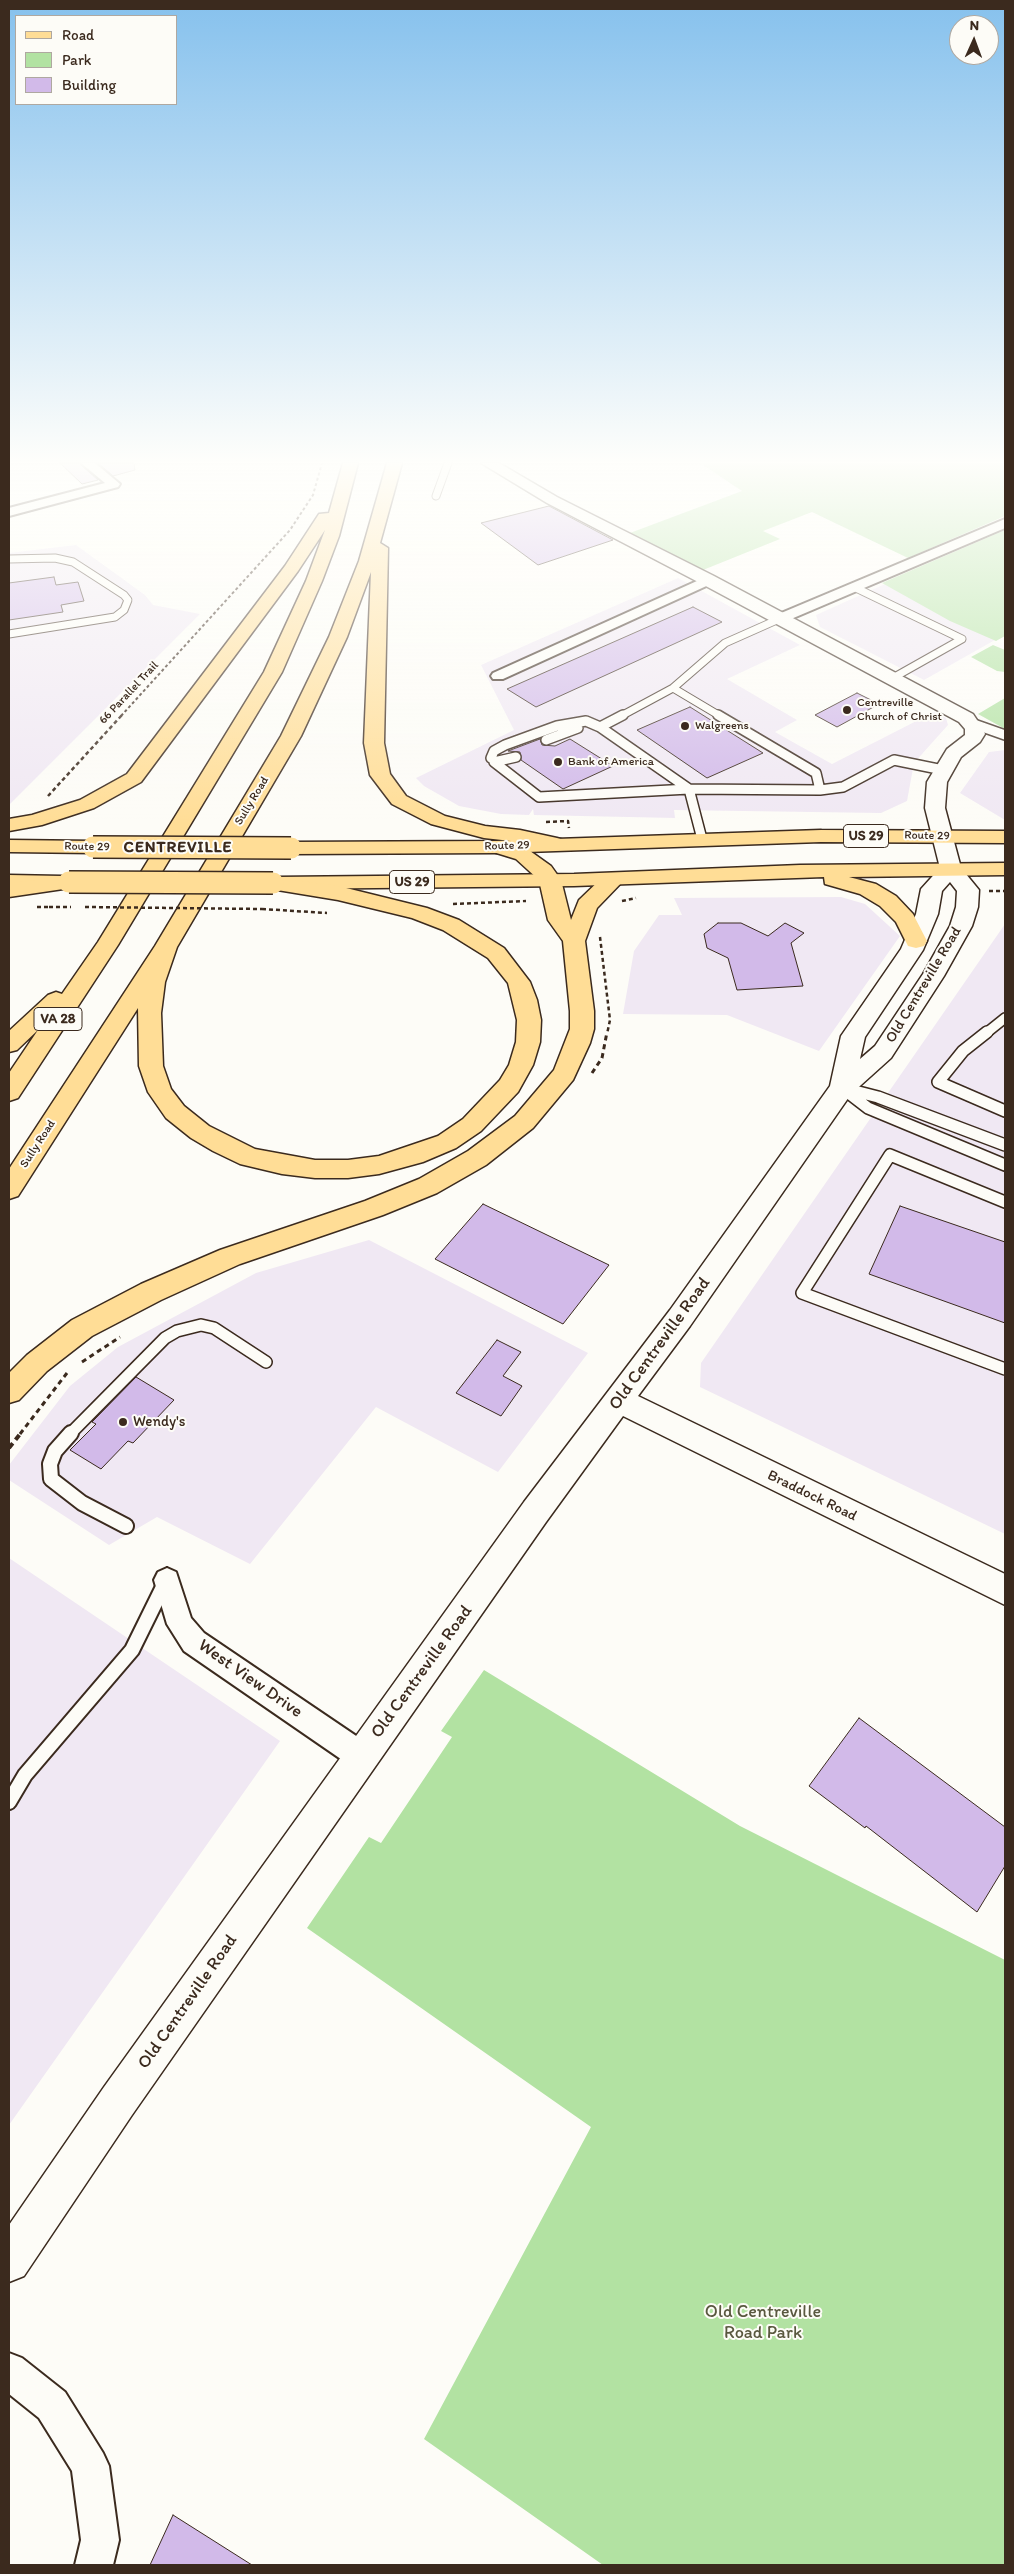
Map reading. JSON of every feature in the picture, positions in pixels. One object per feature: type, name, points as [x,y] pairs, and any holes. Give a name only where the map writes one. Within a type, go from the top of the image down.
[{"type":"main road","points":[[9,825],[36,821],[87,804],[134,778],[281,583]]},
{"type":"main road","name":"VA 28","points":[[9,1092],[107,945],[221,762],[273,672],[313,583]]},
{"type":"main road","name":"Sully Road","points":[[9,1189],[166,947],[291,736],[338,637],[358,583]]},
{"type":"main road","points":[[379,583],[374,743],[380,775],[399,800],[438,820],[476,830],[564,844]]},
{"type":"main road","name":"Route 29","points":[[9,846],[497,847],[821,836],[1005,837]]},
{"type":"main road","points":[[497,847],[523,856],[536,864],[550,880],[560,920],[574,941]]},
{"type":"main road","name":"US 29","points":[[9,881],[273,883],[550,880],[800,871],[1005,869]]},
{"type":"main road","points":[[800,871],[868,889],[888,901],[905,919],[916,941]]},
{"type":"main road","points":[[9,1391],[37,1363],[82,1328],[151,1292],[230,1257],[374,1208],[428,1186],[477,1158],[524,1122],[564,1074],[582,1029],[574,941],[588,905],[614,879]]},
{"type":"main road","points":[[9,890],[69,882]]},
{"type":"main road","points":[[166,947],[154,982],[149,1013],[151,1066],[160,1092],[175,1112],[200,1132],[222,1145],[249,1157],[282,1165],[315,1169],[348,1168],[379,1165],[414,1155],[447,1142],[472,1125],[509,1086],[521,1065],[528,1042],[529,1020],[525,1000],[519,982],[508,966],[496,953],[475,938],[451,925],[419,913],[338,893],[273,883]]},
{"type":"main road","points":[[9,1044],[33,1023],[107,945]]},
{"type":"street","points":[[498,676],[701,583]]},
{"type":"street","points":[[714,583],[966,718],[971,723],[974,729],[972,738],[954,753],[937,782],[936,808],[942,837]]},
{"type":"street","points":[[779,619],[867,583]]},
{"type":"street","name":"Old Centreville Road","points":[[9,2261],[118,2100],[535,1512],[620,1401],[842,1088],[884,1052],[933,976],[961,926],[968,890],[951,869],[942,837]]},
{"type":"street","name":"Old Centreville Road","points":[[842,1088],[853,1036],[897,974],[916,941],[927,914],[932,889],[951,869]]},
{"type":"street","name":"Braddock Road","points":[[620,1401],[1005,1590]]},
{"type":"street","name":"West View Drive","points":[[167,1580],[180,1624],[194,1642],[361,1756]]},
{"type":"street","points":[[9,2371],[52,2405],[90,2466],[100,2540],[94,2565]]},
{"type":"lane","points":[[9,634],[115,617],[124,610],[128,600],[124,595],[106,583]]},
{"type":"lane","points":[[856,588],[962,639],[892,679]]},
{"type":"lane","points":[[545,740],[600,727],[673,688],[725,644],[779,619]]},
{"type":"lane","points":[[673,688],[816,773],[820,790]]},
{"type":"lane","points":[[493,760],[494,751],[505,745],[557,726],[586,721],[600,727],[689,789],[702,839]]},
{"type":"lane","points":[[971,723],[1005,735]]},
{"type":"lane","points":[[493,760],[512,754]]},
{"type":"lane","points":[[493,760],[539,797],[689,789],[820,790],[843,787],[894,760],[943,770]]},
{"type":"lane","points":[[1005,1018],[963,1051],[938,1082],[1005,1111]]},
{"type":"lane","points":[[842,1088],[878,1097],[1005,1145]]},
{"type":"lane","points":[[842,1088],[868,1108],[1005,1165]]},
{"type":"lane","points":[[1005,1202],[890,1155],[802,1293],[1005,1369]]},
{"type":"lane","points":[[126,1526],[82,1503],[51,1479],[49,1472],[50,1464],[55,1450],[165,1338],[177,1331],[201,1325],[214,1328],[266,1362]]},
{"type":"lane","points":[[9,1802],[24,1775],[132,1650],[167,1580]]},
{"type":"path","name":"66 Parallel Trail","points":[[46,799],[242,583]]},
{"type":"path","points":[[544,822],[568,821],[564,844]]},
{"type":"path","points":[[49,907],[262,909]]},
{"type":"shaded area","points":[[9,583],[129,583],[145,595],[153,605],[200,614],[9,805]]},
{"type":"shaded area","points":[[666,583],[687,583],[800,645],[727,679],[797,720],[775,732],[832,764],[934,712],[946,718],[948,725],[914,763],[907,801],[881,813],[674,810],[675,818],[534,815],[533,809],[529,815],[501,814],[459,806],[424,786],[416,778],[514,730],[481,665]]},
{"type":"shaded area","points":[[885,584],[995,640],[924,680],[820,627],[816,615]]},
{"type":"shaded area","points":[[1005,750],[1005,820],[960,793],[989,752]]},
{"type":"shaded area","points":[[841,897],[865,904],[900,936],[819,1051],[727,1015],[623,1014],[634,951],[659,915],[682,915],[674,898]]},
{"type":"shaded area","points":[[1005,924],[1005,1534],[700,1387],[701,1363]]},
{"type":"shaded area","points":[[369,1240],[588,1353],[498,1472],[376,1407],[250,1564],[157,1517],[109,1545],[9,1480],[9,1465],[70,1386],[118,1347],[256,1273]]},
{"type":"shaded area","points":[[9,1558],[280,1741],[9,2125]]},
{"type":"green space","points":[[882,583],[1005,583],[1005,636],[996,641],[950,621]]},
{"type":"green space","points":[[993,645],[1005,650],[1005,672],[997,671],[971,657]]},
{"type":"green space","points":[[1005,698],[1005,729],[978,714]]},
{"type":"green space","name":"Old Centreville Road Park","points":[[484,1670],[740,1826],[1005,1960],[1005,2565],[603,2565],[424,2439],[591,2127],[307,1928],[369,1837],[381,1843],[452,1737],[441,1731]]},
{"type":"building","points":[[9,583],[56,583],[56,585],[78,583],[84,601],[61,605],[63,612],[9,620]]},
{"type":"building","points":[[693,607],[722,622],[536,707],[507,689]]},
{"type":"building","name":"Centreville Church of Christ","points":[[857,693],[879,704],[837,727],[815,715]]},
{"type":"building","name":"Walgreens","points":[[690,707],[763,753],[707,778],[637,730]]},
{"type":"building","points":[[540,739],[542,745],[555,746],[570,739],[613,766],[563,789],[521,760],[520,752],[508,751]]},
{"type":"building","points":[[718,923],[741,923],[768,936],[785,923],[804,933],[791,943],[803,986],[737,990],[728,958],[707,948],[704,934]]},
{"type":"building","points":[[483,1204],[609,1265],[563,1324],[435,1259]]},
{"type":"building","points":[[900,1206],[1005,1242],[1005,1323],[869,1274]]},
{"type":"building","points":[[497,1340],[521,1352],[503,1376],[522,1386],[501,1416],[456,1393]]},
{"type":"building","name":"Wendy's","points":[[136,1377],[174,1400],[133,1443],[128,1441],[101,1469],[70,1450],[96,1424],[92,1422]]},
{"type":"building","points":[[859,1718],[1005,1827],[1005,1866],[977,1912],[866,1826],[865,1828],[809,1786]]},
{"type":"building","points":[[173,2515],[252,2565],[150,2565]]},
{"type":"place","name":"Centreville Church of Christ","points":[[847,710]]},
{"type":"place","name":"Walgreens","points":[[685,726]]},
{"type":"place","name":"Bank of America","points":[[558,762]]},
{"type":"place","name":"Wendy's","points":[[123,1422]]},
{"type":"district","name":"CENTREVILLE","points":[[178,848]]}]
